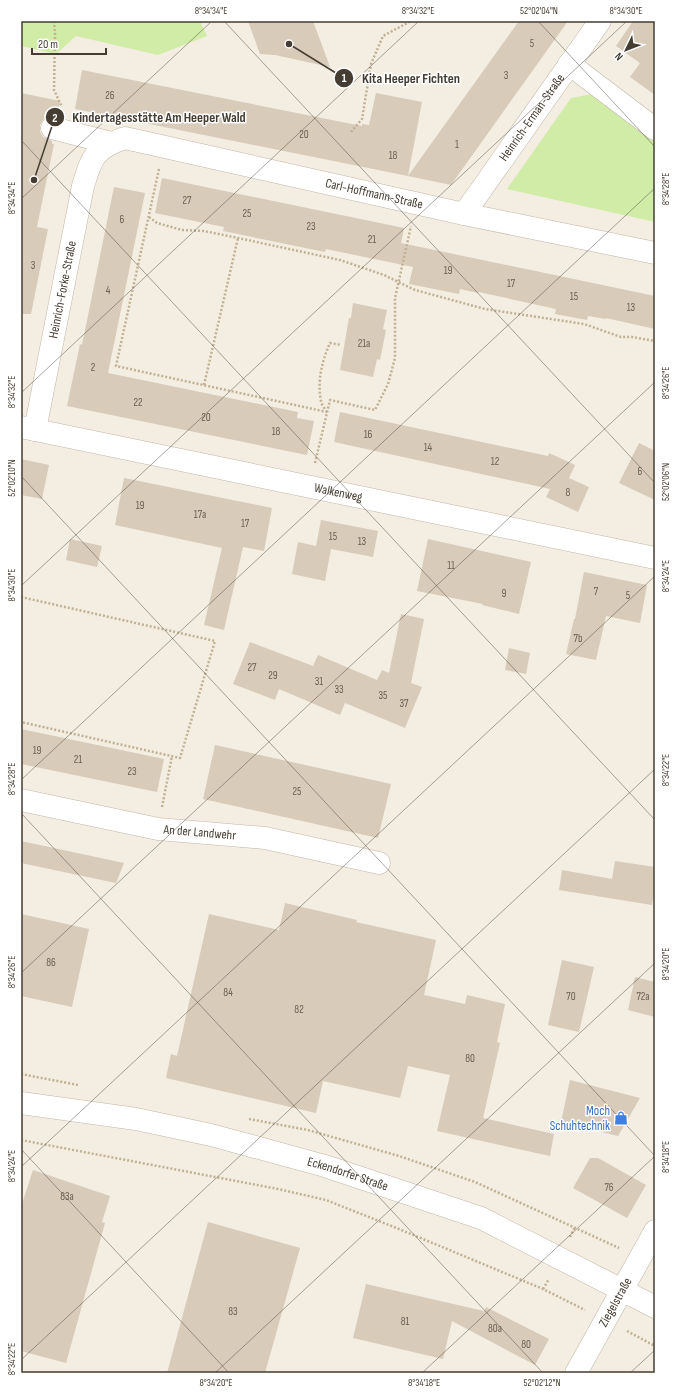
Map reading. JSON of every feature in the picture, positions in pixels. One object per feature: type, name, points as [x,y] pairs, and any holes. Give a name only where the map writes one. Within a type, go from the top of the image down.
[{"type":"street","name":"Heinrich-Erman-Straße","points":[[464,214],[600,21]]},
{"type":"street","points":[[569,64],[655,129]]},
{"type":"street","points":[[52,128],[76,134],[104,147]]},
{"type":"street","name":"Carl-Hoffmann-Straße","points":[[104,147],[125,138],[416,204],[655,253]]},
{"type":"street","name":"Heinrich-Forke-Straße","points":[[28,428],[83,186],[90,164],[104,147]]},
{"type":"street","name":"Walkenweg","points":[[28,428],[655,558]]},
{"type":"street","name":"An der Landwehr","points":[[21,800],[158,829],[265,838],[379,863]]},
{"type":"street","name":"Eckendorfer Straße","points":[[21,1103],[136,1119],[211,1135],[325,1166],[481,1218],[655,1307]]},
{"type":"street","name":"Ziegelstraße","points":[[576,1373],[655,1231]]},
{"type":"path","points":[[54,21],[54,90],[76,134]]},
{"type":"path","points":[[352,132],[362,119],[370,64],[383,36],[410,21]]},
{"type":"path","points":[[163,147],[116,366],[327,412]]},
{"type":"path","points":[[310,487],[330,400],[375,410],[388,384],[395,358],[396,332],[394,305],[416,204]]},
{"type":"path","points":[[149,217],[157,224],[182,230],[204,231],[340,260],[384,275],[415,290],[485,309],[584,324],[621,337],[632,337],[655,341]]},
{"type":"path","points":[[204,385],[238,238]]},
{"type":"path","points":[[327,412],[321,402],[320,374],[325,354],[330,344],[341,345]]},
{"type":"path","points":[[21,597],[215,641],[180,758],[21,722]]},
{"type":"path","points":[[158,829],[172,756]]},
{"type":"path","points":[[21,1140],[255,1184],[326,1200],[543,1289],[655,1346]]},
{"type":"green space","points":[[21,21],[200,21],[207,36],[158,55],[76,36],[56,54],[21,46]]},
{"type":"green space","points":[[592,94],[655,141],[655,222],[507,189],[571,98]]},
{"type":"building","points":[[248,21],[313,21],[330,67],[275,55],[260,54]]},
{"type":"building","points":[[519,21],[568,21],[451,185],[408,176]]},
{"type":"building","points":[[633,21],[655,21],[655,95],[630,77],[640,63],[616,46]]},
{"type":"building","points":[[82,70],[362,126],[362,124],[369,125],[376,93],[422,102],[408,176],[75,109]]},
{"type":"building","points":[[21,93],[60,101],[57,116],[48,116],[40,125],[40,132],[43,137],[52,141],[52,144],[54,144],[37,227],[48,229],[31,314],[21,314]]},
{"type":"building","points":[[162,178],[404,228],[401,243],[655,296],[655,329],[606,318],[588,316],[587,320],[555,314],[556,309],[479,292],[460,289],[459,294],[409,284],[413,267],[326,249],[325,252],[223,231],[224,227],[155,213]]},
{"type":"building","points":[[114,187],[145,193],[108,373],[298,412],[297,418],[314,421],[307,455],[67,406],[80,344],[82,345]]},
{"type":"building","points":[[353,303],[387,310],[383,329],[386,330],[380,360],[377,359],[373,377],[340,370]]},
{"type":"building","points":[[340,412],[548,456],[549,453],[575,465],[569,478],[589,487],[578,512],[546,497],[550,489],[334,442]]},
{"type":"building","points":[[639,443],[655,451],[655,500],[619,483]]},
{"type":"building","points":[[21,459],[49,465],[42,499],[21,495]]},
{"type":"building","points":[[124,478],[272,508],[264,551],[243,547],[224,630],[204,625],[222,548],[115,525]]},
{"type":"building","points":[[321,520],[378,531],[373,557],[331,549],[325,581],[292,574],[298,542],[316,546]]},
{"type":"building","points":[[70,539],[102,546],[97,567],[66,560]]},
{"type":"building","points":[[428,539],[531,562],[519,614],[482,605],[483,604],[417,591]]},
{"type":"building","points":[[584,572],[647,585],[640,623],[606,616],[596,660],[566,654],[575,619]]},
{"type":"building","points":[[401,614],[424,619],[411,683],[422,687],[405,728],[345,703],[340,715],[279,689],[275,700],[233,684],[250,642],[313,666],[318,655],[377,680],[382,670],[389,673]]},
{"type":"building","points":[[509,648],[530,653],[526,674],[505,670]]},
{"type":"building","points":[[21,729],[164,759],[157,792],[21,764]]},
{"type":"building","points":[[215,745],[391,784],[378,838],[203,799]]},
{"type":"building","points":[[21,841],[124,863],[116,883],[21,863]]},
{"type":"building","points":[[615,861],[655,867],[655,887],[652,905],[559,890],[562,870],[612,879]]},
{"type":"building","points":[[285,903],[357,920],[356,922],[436,940],[424,995],[465,1004],[467,995],[505,1004],[497,1042],[500,1043],[483,1118],[554,1134],[550,1156],[437,1131],[450,1075],[408,1066],[400,1098],[323,1081],[316,1113],[166,1078],[171,1054],[177,1056],[209,914],[279,930]]},
{"type":"building","points":[[21,914],[89,929],[72,1007],[21,996]]},
{"type":"building","points":[[562,960],[594,967],[579,1032],[548,1025]]},
{"type":"building","points":[[635,977],[655,982],[655,1017],[628,1010]]},
{"type":"building","points":[[570,1080],[640,1098],[618,1136],[561,1122]]},
{"type":"building","points":[[590,1158],[598,1158],[646,1185],[627,1218],[573,1188]]},
{"type":"building","points":[[33,1170],[110,1196],[102,1222],[105,1223],[66,1363],[21,1351],[21,1207]]},
{"type":"building","points":[[208,1222],[300,1248],[265,1373],[167,1373]]},
{"type":"building","points":[[366,1284],[484,1311],[486,1307],[549,1339],[535,1365],[452,1321],[443,1359],[353,1338]]},
{"type":"place","name":"Kita Heeper Fichten","points":[[289,44]]},
{"type":"place","name":"Kindertagesstätte Am Heeper Wald","points":[[34,180]]},
{"type":"place","name":"Moch Schuhtechnik","points":[[621,1118]]}]
